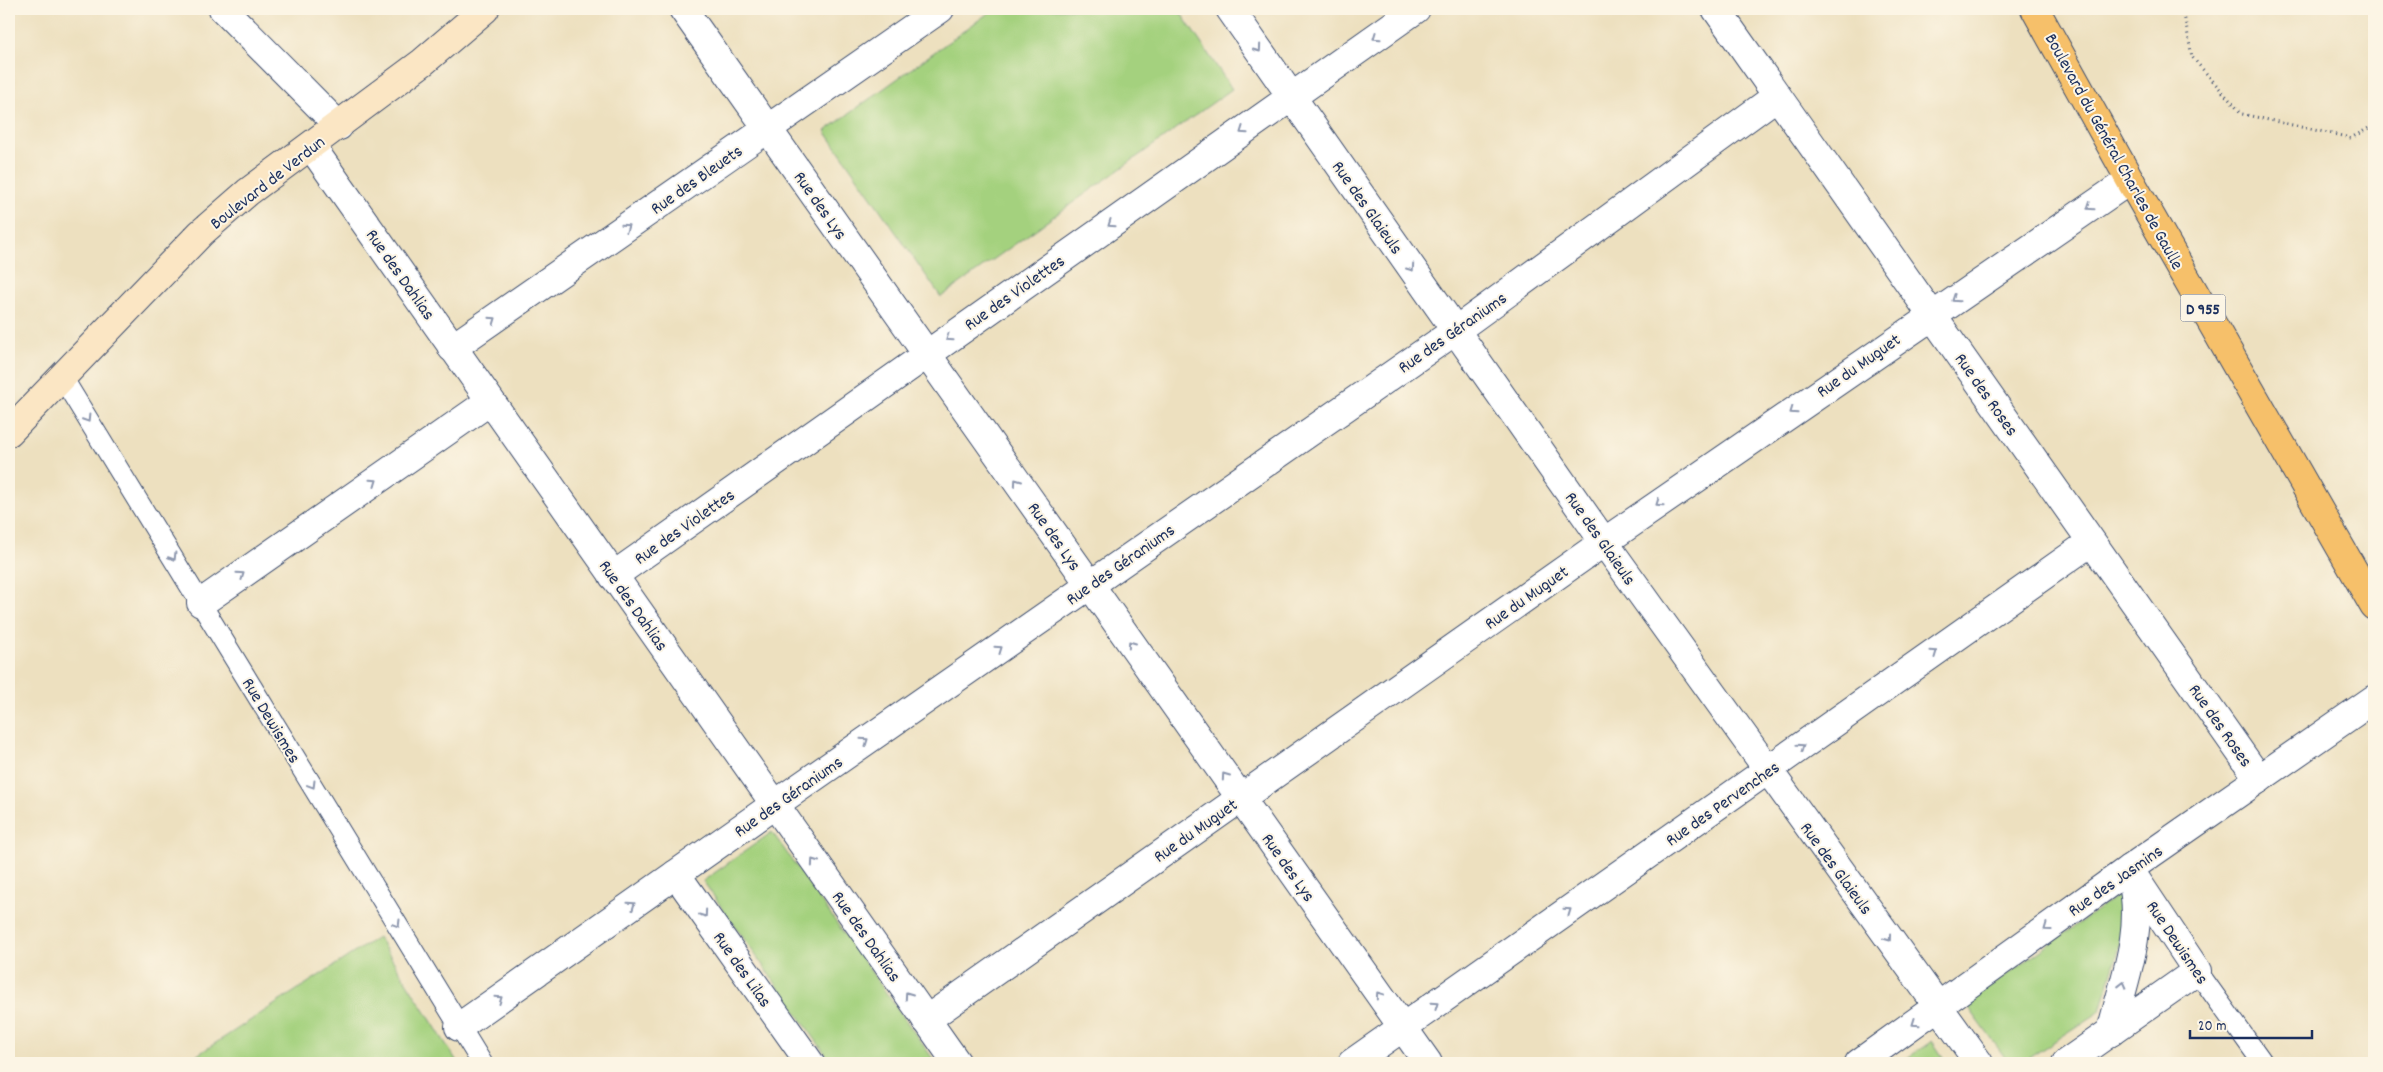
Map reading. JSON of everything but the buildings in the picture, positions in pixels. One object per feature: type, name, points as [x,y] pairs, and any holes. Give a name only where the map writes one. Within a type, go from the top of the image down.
[{"type":"main road","name":"Boulevard du Général Charles de Gaulle","points":[[2035,9],[2130,180],[2374,606]]},
{"type":"street","points":[[223,9],[339,126]]},
{"type":"street","name":"Boulevard de Verdun","points":[[9,432],[201,233],[248,192],[423,62],[484,9]]},
{"type":"street","name":"Rue des Lys","points":[[683,9],[1428,1063]]},
{"type":"street","name":"Rue des Bleuets","points":[[452,348],[940,9]]},
{"type":"street","name":"Rue des Glaieuls","points":[[1230,9],[1604,542],[1979,1063]]},
{"type":"street","name":"Rue des Violettes","points":[[613,576],[1416,9]]},
{"type":"street","name":"Rue des Roses","points":[[1716,9],[2259,779]]},
{"type":"street","name":"Rue des Géraniums","points":[[459,1027],[774,805],[1455,331],[1777,96]]},
{"type":"street","name":"Rue des Dahlias","points":[[312,146],[452,348],[957,1063]]},
{"type":"street","name":"Rue du Muguet","points":[[926,1020],[1604,542],[1931,315],[2130,180]]},
{"type":"street","points":[[201,603],[490,401]]},
{"type":"street","name":"Rue des Pervenches","points":[[1352,1063],[2091,542]]},
{"type":"street","name":"Rue des Jasmins","points":[[1858,1063],[2129,869],[2374,699]]},
{"type":"street","points":[[2111,1032],[2137,930],[2137,898],[2129,869]]},
{"type":"street","name":"Rue Dewismes","points":[[2129,869],[2198,971]]},
{"type":"street","name":"Rue des Lilas","points":[[676,874],[810,1063]]},
{"type":"street","points":[[2066,1063],[2198,971]]},
{"type":"lane","name":"Rue Dewismes","points":[[54,386],[201,603],[482,1063]]},
{"type":"lane","name":"Rue Dewismes","points":[[2198,971],[2263,1063]]},
{"type":"path","points":[[2183,9],[2192,57],[2242,114],[2352,138],[2374,125]]},
{"type":"green space","points":[[994,9],[1178,9],[1232,89],[941,297],[825,131]]},
{"type":"green space","points":[[772,832],[936,1063],[832,1063],[703,881]]},
{"type":"green space","points":[[2121,893],[2129,909],[2101,1011],[2021,1063],[2009,1063],[1966,1004]]},
{"type":"green space","points":[[378,937],[458,1063],[185,1063]]},
{"type":"green space","points":[[1932,1041],[1947,1063],[1900,1063]]}]
